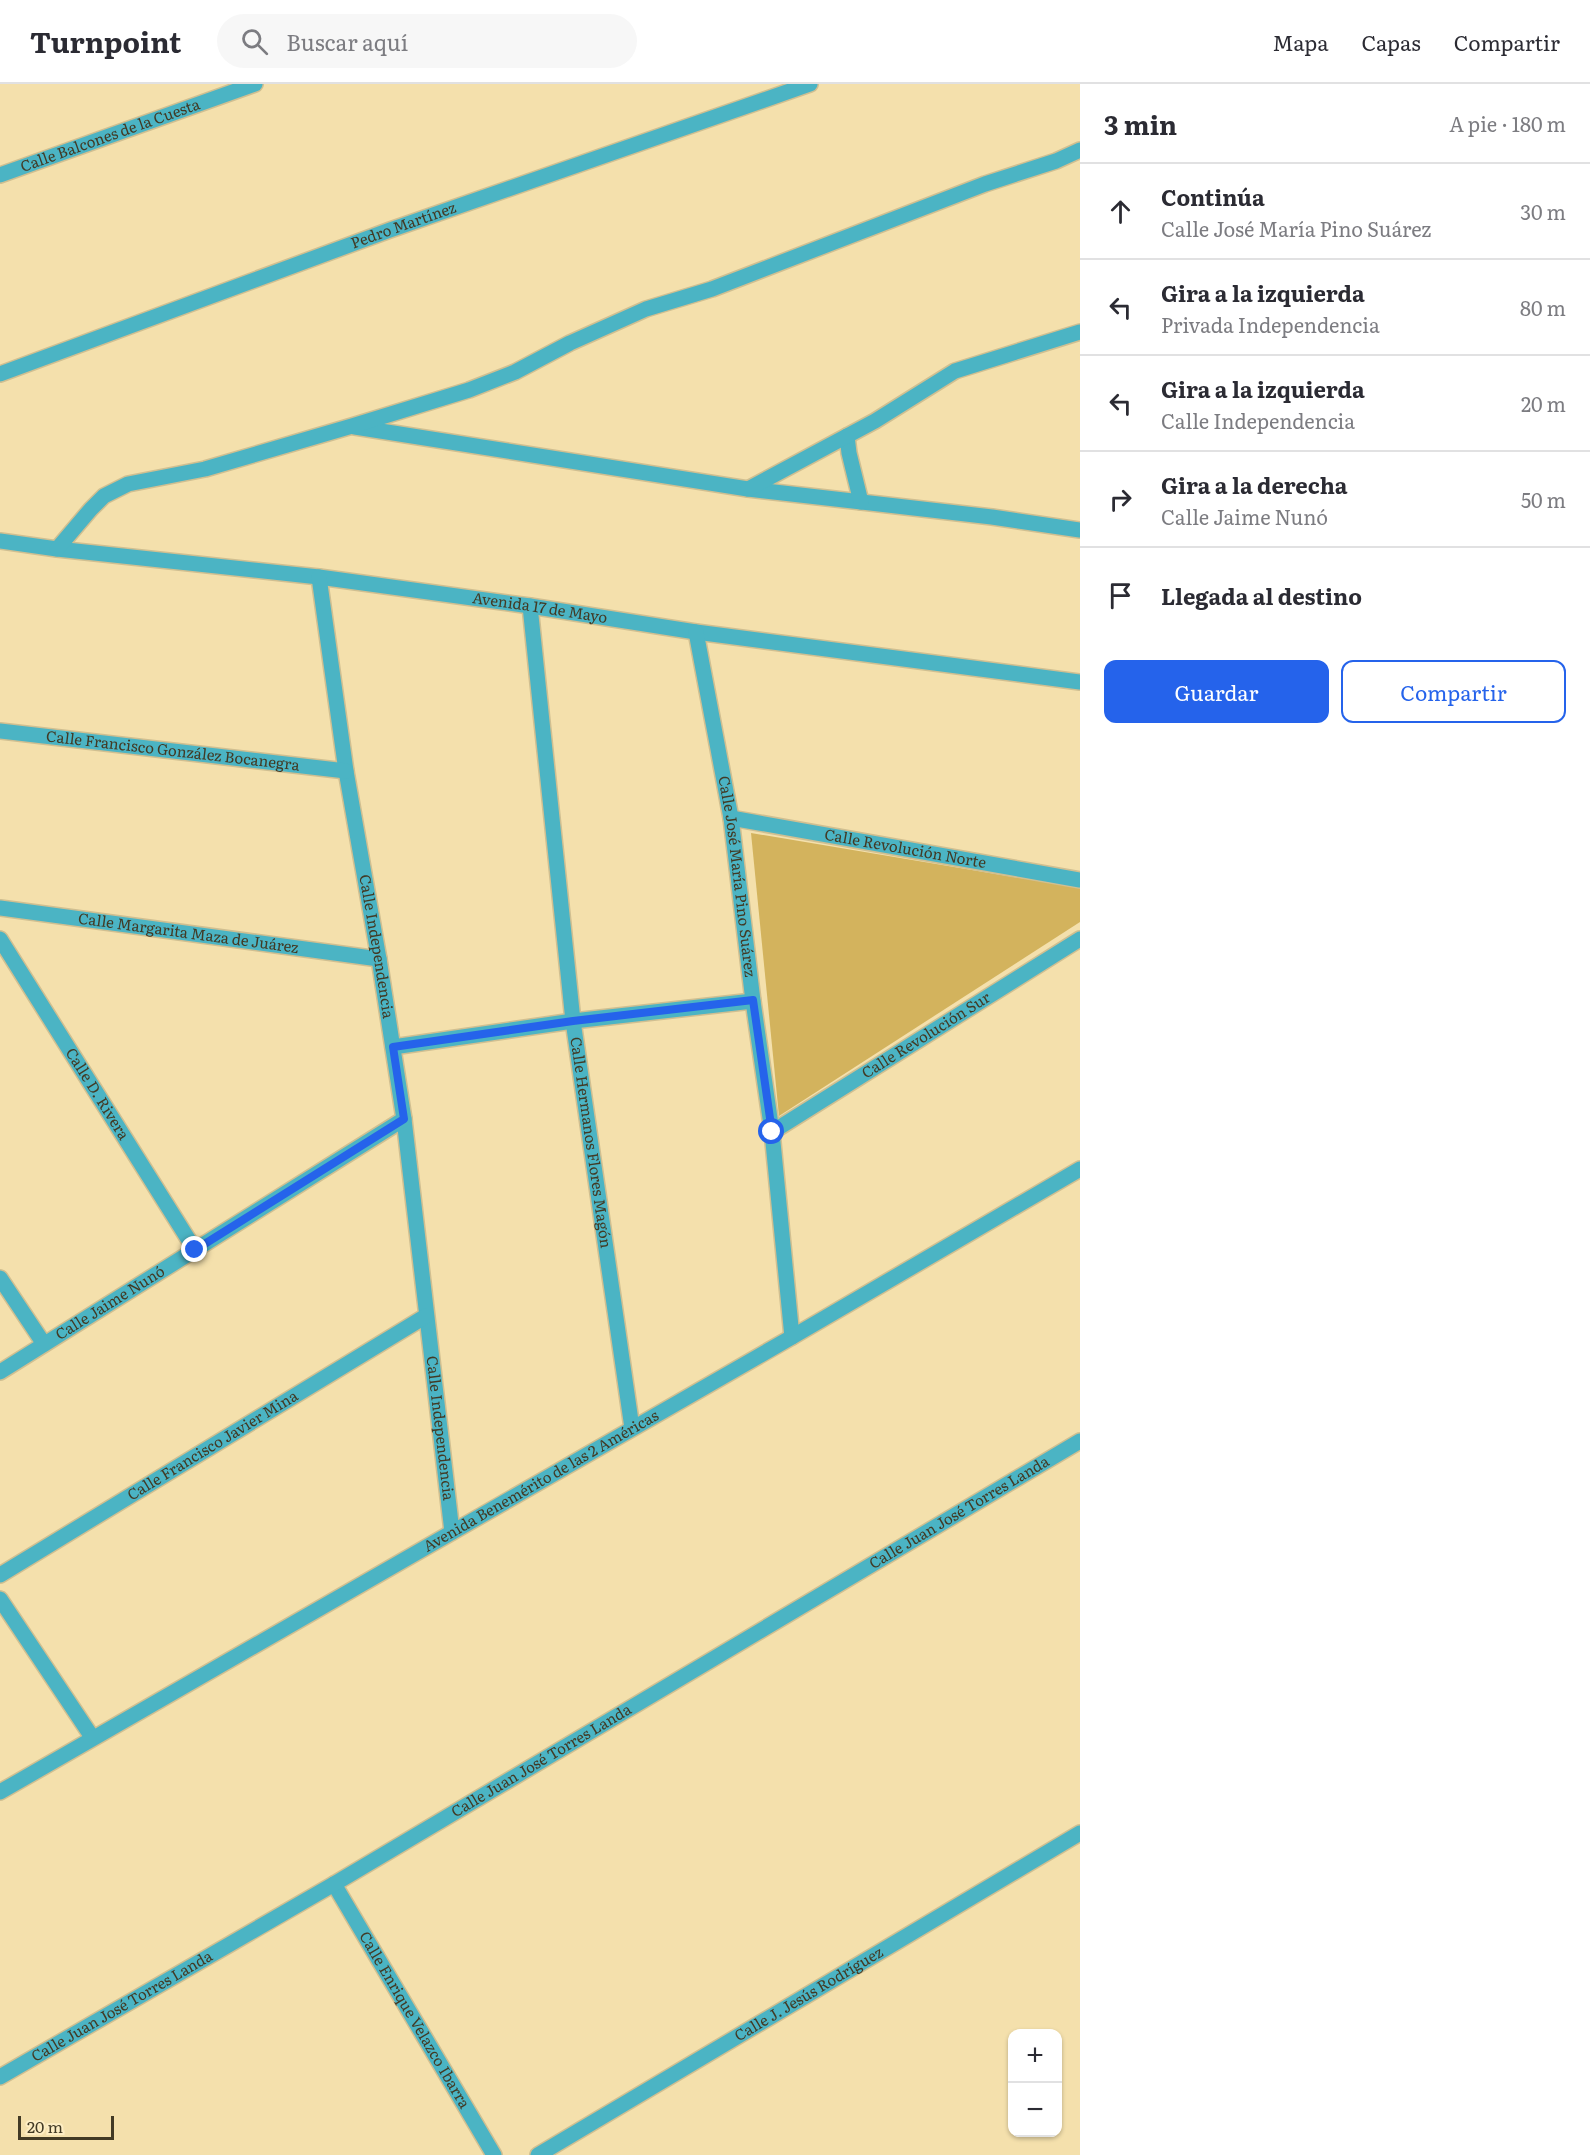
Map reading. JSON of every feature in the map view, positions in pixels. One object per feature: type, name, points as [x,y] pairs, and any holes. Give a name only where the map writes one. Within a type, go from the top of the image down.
[{"type":"street","name":"Calle Balcones de la Cuesta","points":[[0,175],[255,84]]},
{"type":"street","name":"Pedro Martínez","points":[[0,374],[390,230],[810,84]]},
{"type":"street","points":[[57,549],[104,496],[128,484],[205,469],[469,390],[515,372],[570,343],[646,309],[712,289],[974,188],[1056,161],[1080,150]]},
{"type":"street","points":[[748,489],[847,436],[955,371],[1080,332]]},
{"type":"street","points":[[352,426],[748,489],[992,517],[1080,530]]},
{"type":"street","points":[[847,436],[861,502]]},
{"type":"street","name":"Avenida 17 de Mayo","points":[[0,541],[319,577],[696,632],[1080,682]]},
{"type":"street","name":"Calle Independencia","points":[[319,577],[346,771],[404,1119],[452,1532]]},
{"type":"street","name":"Calle Hermanos Flores Magón","points":[[530,606],[573,1021],[632,1428]]},
{"type":"street","name":"Calle José María Pino Suárez","points":[[696,632],[731,818],[772,1132],[792,1337]]},
{"type":"street","name":"Calle Francisco González Bocanegra","points":[[0,731],[346,771]]},
{"type":"street","name":"Calle Revolución Norte","points":[[731,818],[1080,880]]},
{"type":"street","name":"Calle Margarita Maza de Juárez","points":[[0,908],[379,959]]},
{"type":"street","name":"Calle D. Rivera","points":[[0,939],[195,1250]]},
{"type":"street","name":"Calle Revolución Sur","points":[[772,1132],[1080,939]]},
{"type":"street","points":[[393,1047],[573,1021],[753,1000]]},
{"type":"street","name":"Calle Jaime Nunó","points":[[0,1372],[404,1119]]},
{"type":"street","name":"Avenida Benemérito de las 2 Américas","points":[[0,1792],[1080,1169]]},
{"type":"street","points":[[0,1278],[44,1344]]},
{"type":"street","name":"Calle Francisco Javier Mina","points":[[0,1575],[426,1316]]},
{"type":"street","name":"Calle Juan José Torres Landa","points":[[0,2077],[334,1884],[1080,1441]]},
{"type":"street","points":[[0,1599],[92,1737]]},
{"type":"street","name":"Calle J. Jesús Rodríguez","points":[[538,2155],[1080,1833]]},
{"type":"street","name":"Calle Enrique Velazco Ibarra","points":[[334,1884],[494,2155]]},
{"type":"shaded area","points":[[751,833],[1080,888],[1080,922],[779,1116]]},
{"type":"route","points":[[195,1250],[404,1119],[393,1047],[573,1021],[753,1000],[772,1132]]}]
